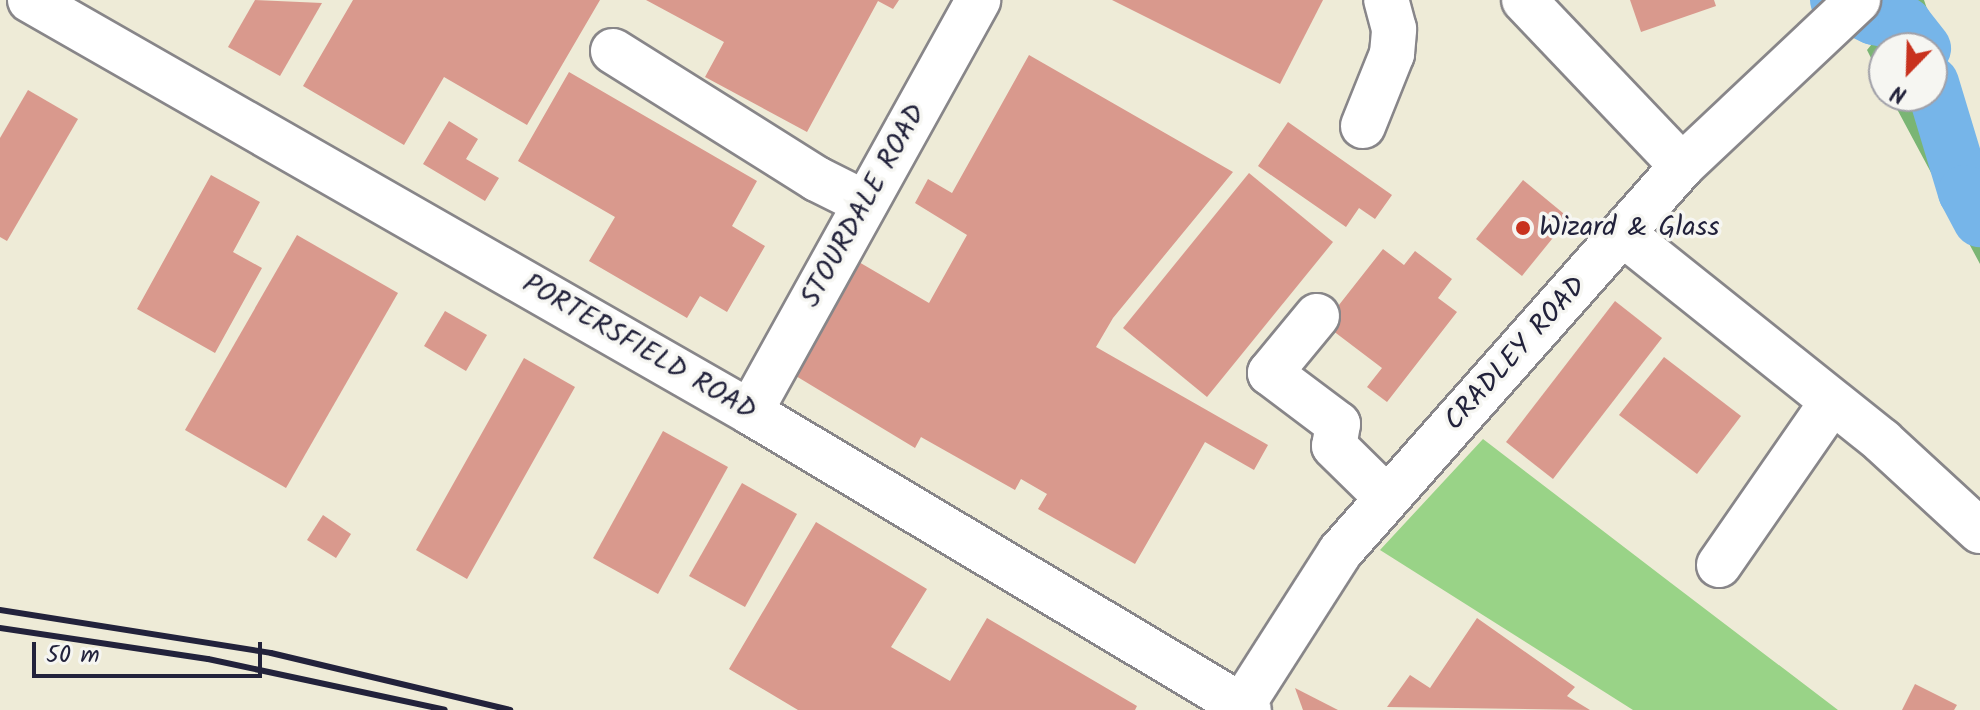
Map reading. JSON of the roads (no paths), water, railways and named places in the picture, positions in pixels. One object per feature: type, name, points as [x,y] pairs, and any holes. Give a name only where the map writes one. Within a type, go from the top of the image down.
[{"type":"street","name":"PORTERSFIELD ROAD","points":[[30,0],[750,412],[1243,709]]},
{"type":"street","name":"STOURDALE ROAD","points":[[750,412],[978,0]]},
{"type":"street","points":[[1363,126],[1392,54],[1394,29],[1386,0]]},
{"type":"street","points":[[1524,0],[1682,166]]},
{"type":"street","name":"CRADLEY ROAD","points":[[1243,709],[1340,552],[1682,166],[1843,14]]},
{"type":"street","points":[[613,51],[817,179],[865,203]]},
{"type":"street","points":[[1623,234],[1832,402],[1980,531]]},
{"type":"street","points":[[1317,316],[1270,373],[1338,424],[1334,446],[1387,498]]},
{"type":"street","points":[[1719,565],[1832,402]]},
{"type":"waterway","points":[[1837,0],[1874,18],[1905,24],[1911,32]]},
{"type":"waterway","points":[[1941,112],[1965,192],[1980,220]]},
{"type":"railway","points":[[0,610],[271,653],[510,710]]},
{"type":"railway","points":[[0,628],[208,659],[445,710]]},
{"type":"place","name":"Wizard & Glass","points":[[1523,228]]}]
